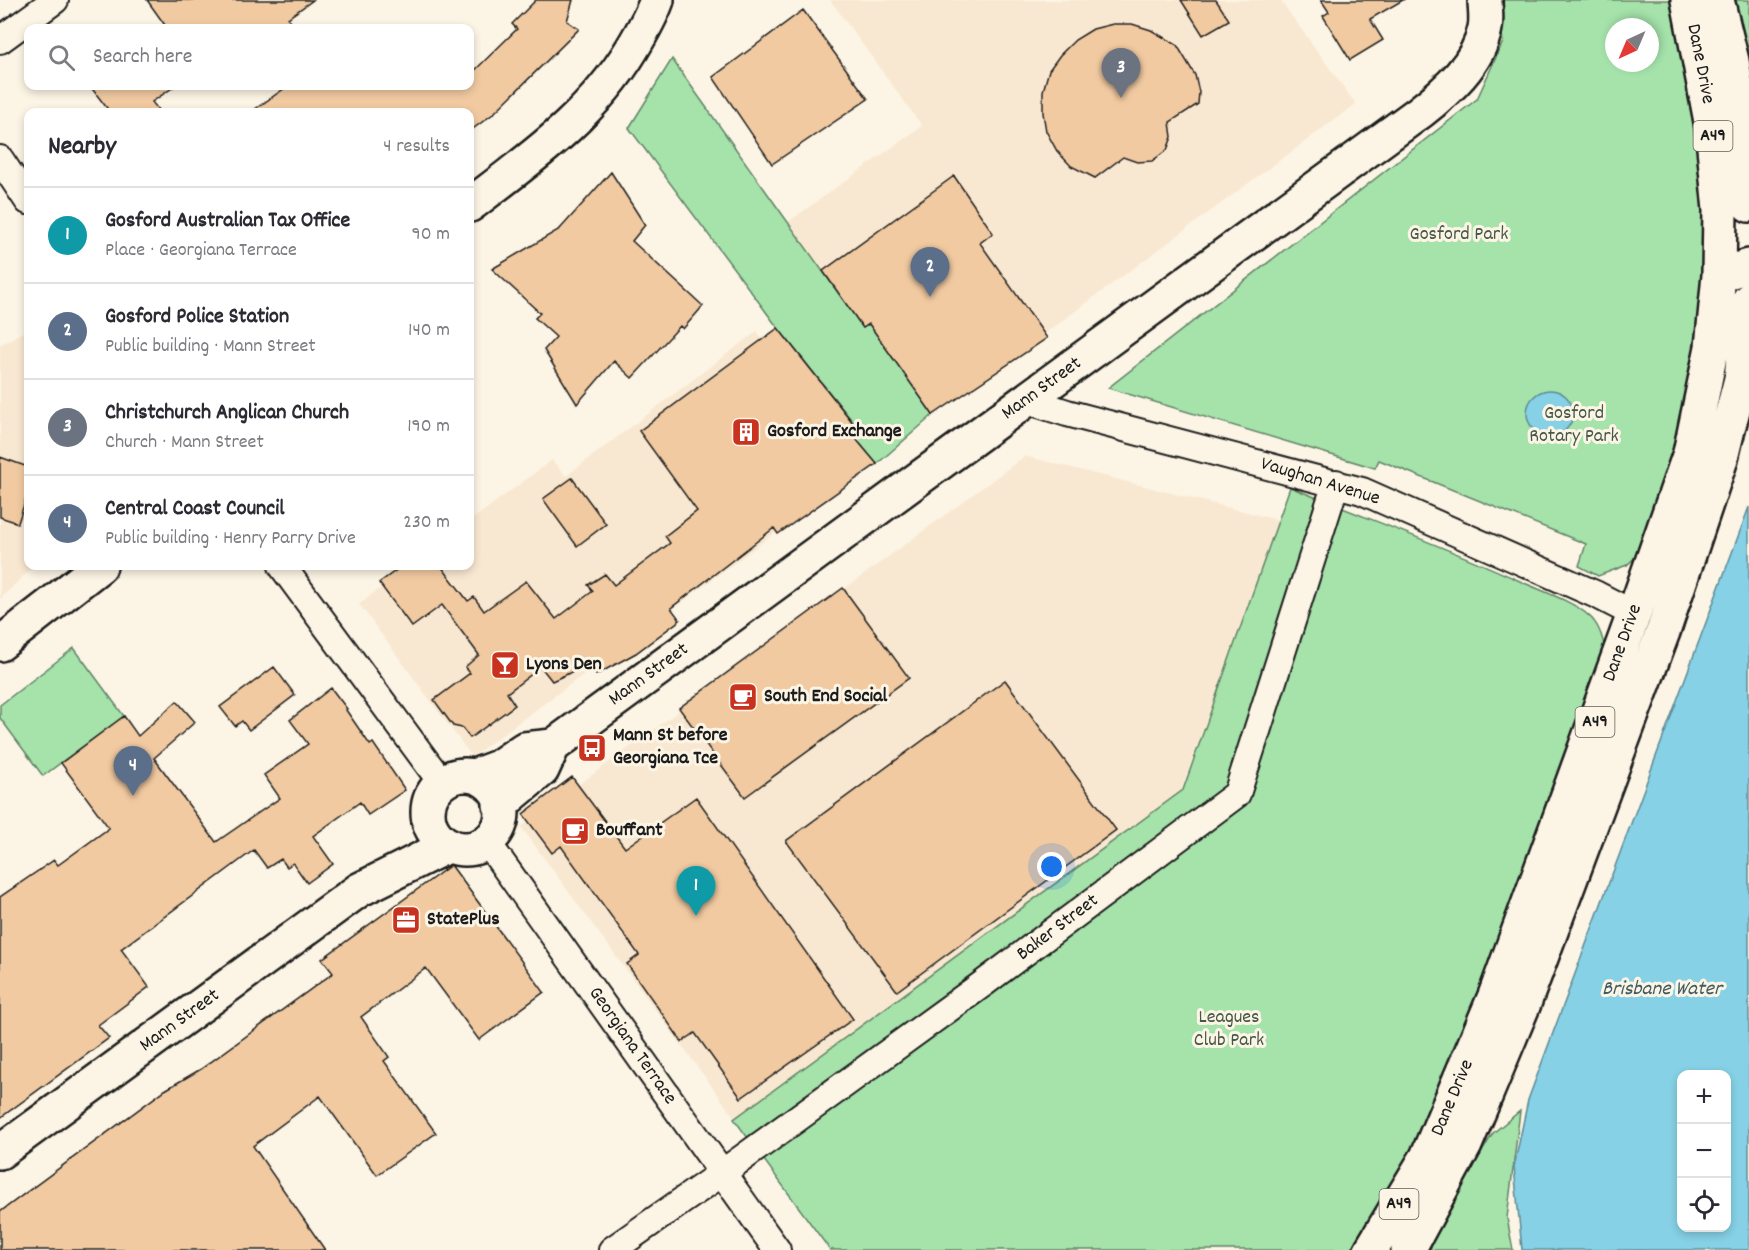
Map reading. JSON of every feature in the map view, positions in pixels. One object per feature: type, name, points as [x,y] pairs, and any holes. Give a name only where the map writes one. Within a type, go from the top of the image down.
[{"type":"main road","points":[[474,202],[528,161],[581,115],[625,61],[657,0]]},
{"type":"main road","name":"Mann Street","points":[[500,805],[542,770],[553,746],[1434,102],[1459,77],[1479,47],[1485,28],[1485,0]]},
{"type":"main road","name":"Dane Drive","points":[[1371,1250],[1427,1157],[1495,996],[1690,453],[1712,347],[1734,270],[1720,210],[1714,138],[1688,0]]},
{"type":"main road","name":"Dane Drive","points":[[1718,0],[1732,61],[1744,135],[1749,205]]},
{"type":"main road","name":"Dane Drive","points":[[1408,1250],[1465,1145],[1523,1006],[1664,629],[1719,462],[1741,379],[1749,300]]},
{"type":"main road","points":[[0,645],[95,570]]},
{"type":"main road","name":"Mann Street","points":[[474,776],[498,767],[524,749],[553,746]]},
{"type":"main road","points":[[474,776],[485,781],[493,789],[500,805],[500,823],[487,842],[465,849],[449,845],[435,834],[428,817],[430,798],[442,783],[452,777],[474,776]]},
{"type":"main road","name":"Mann Street","points":[[359,890],[428,817]]},
{"type":"main road","name":"Mann Street","points":[[0,1152],[359,890],[449,845]]},
{"type":"street","points":[[0,40],[55,0]]},
{"type":"street","points":[[0,159],[24,195]]},
{"type":"street","name":"Vaughan Avenue","points":[[1026,400],[1067,413],[1336,483],[1373,495],[1597,595],[1634,614]]},
{"type":"street","name":"Baker Street","points":[[612,1250],[994,976],[1237,794],[1336,483]]},
{"type":"street","points":[[285,570],[442,783]]},
{"type":"street","name":"Georgiana Terrace","points":[[487,842],[777,1250]]},
{"type":"shaded area","points":[[830,0],[1280,0],[1356,104],[932,417],[788,222],[922,126]]},
{"type":"shaded area","points":[[24,331],[24,570],[30,570],[0,599],[0,345]]},
{"type":"shaded area","points":[[757,331],[859,471],[472,757],[359,604],[405,570],[474,570],[474,518],[552,460],[566,476]]},
{"type":"shaded area","points":[[1025,456],[1278,520],[1181,791],[735,1118],[521,827]]},
{"type":"green space","name":"Gosford Rotary Park","points":[[1497,0],[1673,0],[1695,107],[1707,233],[1693,389],[1646,547],[1627,565],[1598,576],[1579,566],[1586,544],[1379,460],[1375,468],[1108,388],[1477,99],[1503,42]]},
{"type":"green space","points":[[1734,0],[1749,0],[1749,63]]},
{"type":"green space","points":[[672,59],[863,328],[869,324],[933,415],[877,464],[851,433],[857,427],[778,328],[629,128]]},
{"type":"green space","name":"Leagues Club Park","points":[[1290,487],[1465,557],[1565,601],[1581,610],[1595,622],[1605,651],[1463,1048],[1413,1148],[1350,1250],[830,1250],[734,1119],[1183,790]]},
{"type":"green space","points":[[74,648],[124,716],[43,776],[0,718],[0,705]]},
{"type":"green space","points":[[1520,1111],[1507,1218],[1513,1250],[1430,1250],[1436,1230],[1493,1133]]},
{"type":"water","points":[[1550,390],[1566,397],[1573,413],[1566,429],[1550,436],[1534,429],[1527,413],[1534,397]]},
{"type":"water","name":"Brisbane Water","points":[[1749,507],[1749,1250],[1522,1250],[1514,1167],[1528,1100]]},
{"type":"building","points":[[147,0],[313,0],[288,18],[292,24],[164,24]]},
{"type":"building","points":[[536,0],[573,0],[567,21],[579,29],[493,114],[474,128],[474,108],[257,108],[282,90],[474,90],[474,71],[517,29],[512,24]]},
{"type":"building","points":[[1181,0],[1216,0],[1229,20],[1203,35]]},
{"type":"building","points":[[1321,0],[1403,0],[1370,19],[1383,40],[1350,60],[1323,16],[1329,12]]},
{"type":"building","points":[[803,10],[868,99],[772,164],[713,77]]},
{"type":"building","points":[[1113,24],[1132,24],[1151,30],[1177,45],[1195,75],[1199,92],[1198,104],[1170,122],[1172,137],[1167,150],[1152,161],[1137,162],[1123,157],[1095,178],[1071,166],[1057,151],[1046,131],[1043,91],[1049,70],[1075,40],[1093,29]]},
{"type":"building","points":[[93,90],[169,90],[152,102],[157,108],[107,108]]},
{"type":"building","points":[[611,172],[645,225],[632,241],[703,306],[683,329],[680,326],[632,378],[614,361],[577,404],[544,350],[556,337],[535,318],[540,313],[492,269],[560,229]]},
{"type":"building","points":[[954,176],[993,233],[980,243],[1047,338],[933,415],[869,324],[863,328],[823,271]]},
{"type":"building","points":[[778,328],[857,428],[851,433],[877,464],[778,534],[774,528],[671,608],[680,620],[636,653],[596,675],[589,664],[552,681],[541,667],[507,693],[515,705],[470,738],[462,728],[453,726],[434,700],[470,673],[465,667],[479,655],[442,605],[412,627],[379,583],[397,570],[444,570],[468,601],[474,597],[484,611],[526,581],[556,619],[593,591],[588,585],[605,574],[614,585],[670,543],[665,536],[697,511],[639,431]]},
{"type":"building","points":[[0,457],[24,466],[24,504],[18,523],[0,517]]},
{"type":"building","points":[[572,478],[606,524],[577,546],[543,499]]},
{"type":"building","points":[[843,588],[909,678],[745,797],[679,708]]},
{"type":"building","points":[[274,667],[295,695],[249,730],[242,721],[235,726],[220,707]]},
{"type":"building","points":[[1005,680],[1116,830],[897,991],[786,841]]},
{"type":"building","points":[[331,688],[370,745],[373,743],[405,790],[368,815],[360,802],[313,836],[333,864],[307,883],[293,863],[287,867],[281,859],[267,868],[254,850],[121,949],[149,987],[98,1025],[109,1038],[0,1118],[0,897],[54,860],[58,865],[109,828],[61,763],[124,716],[138,736],[177,701],[195,722],[154,758],[216,842],[280,798],[264,775],[308,744],[290,720]]},
{"type":"building","points":[[572,777],[625,848],[696,797],[853,1019],[741,1098],[695,1033],[682,1042],[627,964],[639,955],[561,846],[552,853],[523,814]]},
{"type":"building","points":[[451,865],[544,992],[479,1040],[426,968],[361,1017],[389,1057],[384,1061],[436,1133],[377,1175],[320,1096],[253,1146],[325,1250],[0,1250],[0,1212],[165,1090],[201,1069],[333,973],[322,959]]},
{"type":"place","name":"Christchurch Anglican Church","points":[[1121,98]]},
{"type":"place","name":"Gosford Police Station","points":[[930,297]]},
{"type":"place","name":"Gosford Exchange","points":[[746,432]]},
{"type":"place","name":"Lyons Den","points":[[505,665]]},
{"type":"place","name":"South End Social","points":[[743,697]]},
{"type":"place","name":"Mann St before Georgiana Tce","points":[[592,748]]},
{"type":"place","name":"Central Coast Council","points":[[133,796]]},
{"type":"place","name":"Bouffant","points":[[575,831]]},
{"type":"place","name":"Gosford Australian Tax Office","points":[[696,916]]},
{"type":"place","name":"StatePlus","points":[[406,920]]},
{"type":"park label","name":"Gosford Park","points":[[1459,235]]}]
